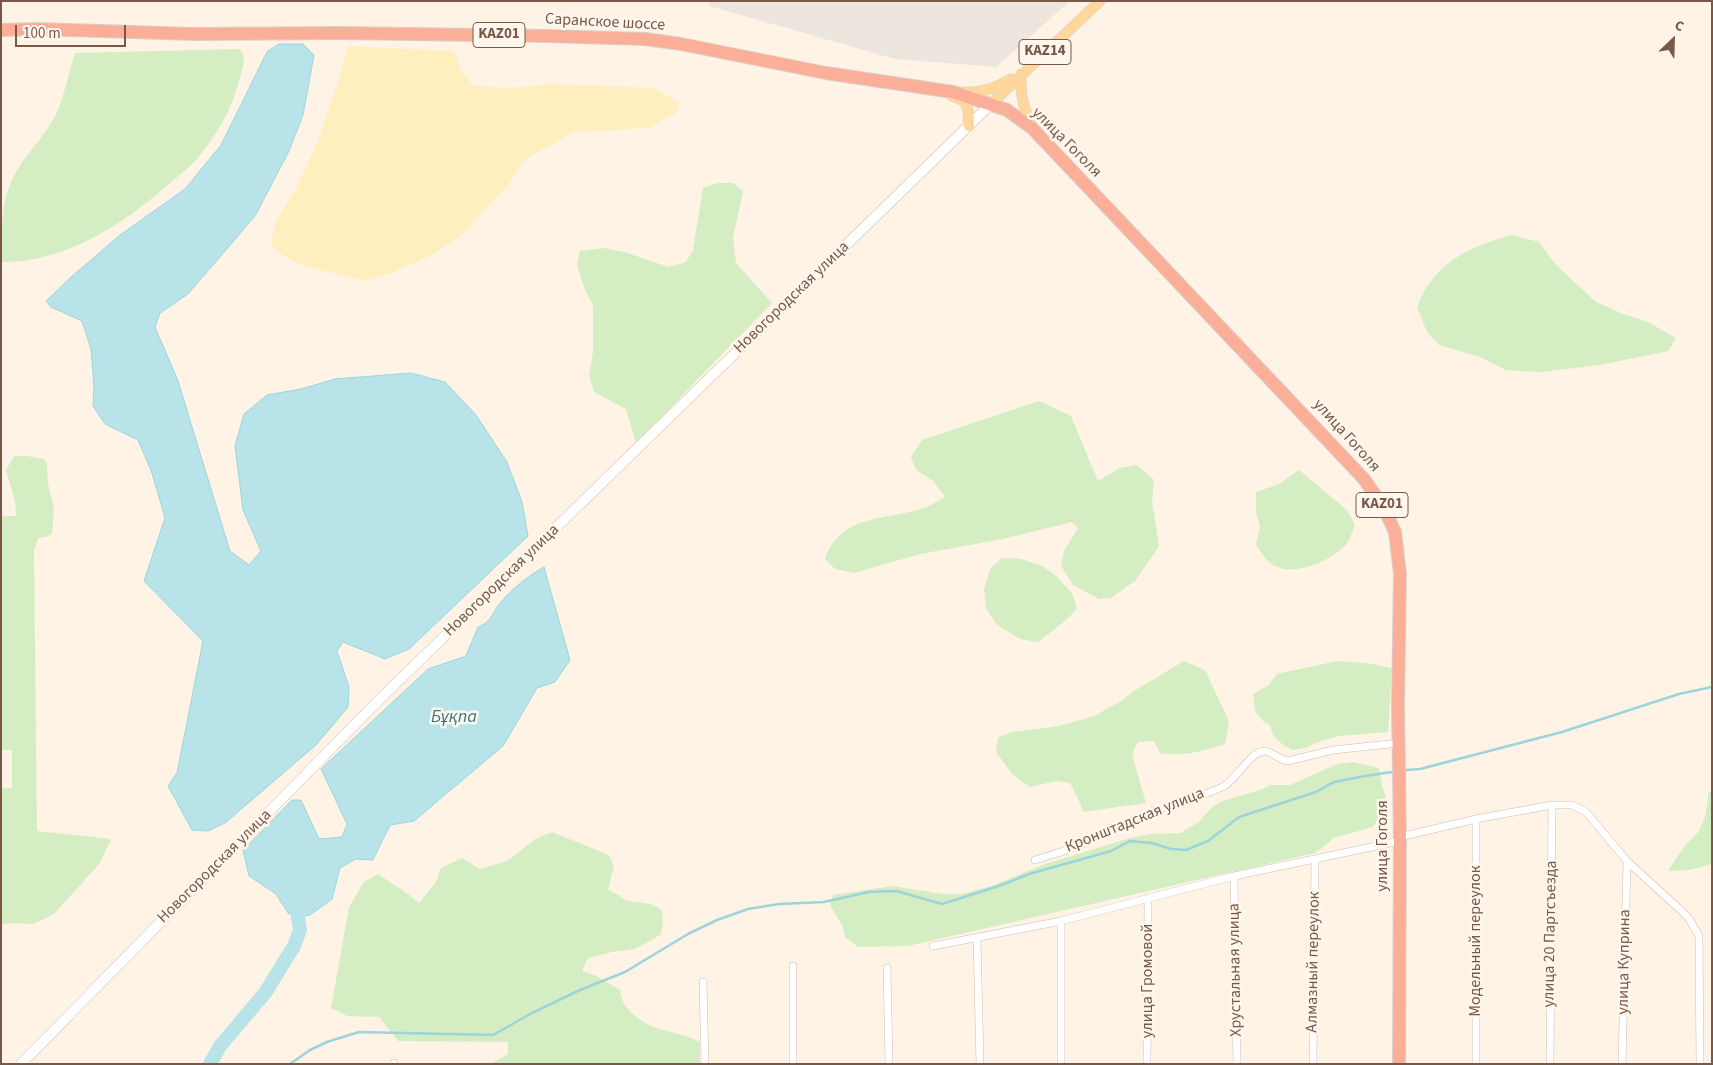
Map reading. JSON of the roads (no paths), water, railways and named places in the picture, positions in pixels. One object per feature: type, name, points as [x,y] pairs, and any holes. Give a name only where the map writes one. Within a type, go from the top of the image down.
[{"type":"highway","name":"Саранское шоссе","points":[[1,30],[37,29],[195,34],[340,33],[646,39],[826,73],[953,92],[990,104]]},
{"type":"highway","name":"улица Гоголя","points":[[990,104],[1008,110],[1032,128],[1364,479],[1384,508],[1396,532],[1400,574],[1399,1064]]},
{"type":"main road","name":"KAZ14","points":[[990,104],[1100,1]]},
{"type":"main road","points":[[953,92],[979,93],[994,88],[1021,74]]},
{"type":"main road","points":[[1021,74],[1020,91],[1022,103],[1032,128]]},
{"type":"main road","points":[[938,90],[964,101],[968,110],[969,126]]},
{"type":"street","name":"Новогородская улица","points":[[21,1064],[380,700],[990,104]]},
{"type":"street","name":"Кронштадская улица","points":[[1035,860],[1076,846],[1151,812],[1223,786],[1234,778],[1253,757],[1262,752],[1267,752],[1281,760],[1288,761],[1333,750],[1399,743]]},
{"type":"street","points":[[933,946],[1061,921],[1234,876],[1400,839],[1476,819],[1552,805],[1572,805],[1586,812],[1627,861],[1688,917],[1699,936],[1700,1064]]},
{"type":"street","name":"улица 20 Партсъезда","points":[[1550,1064],[1552,805]]},
{"type":"street","name":"Модельный переулок","points":[[1476,819],[1476,1064]]},
{"type":"street","name":"Алмазный переулок","points":[[1313,1064],[1315,859]]},
{"type":"street","name":"улица Куприна","points":[[1622,1064],[1627,861]]},
{"type":"street","name":"Хрустальная улица","points":[[1234,876],[1237,1064]]},
{"type":"street","name":"улица Громовой","points":[[1147,1064],[1148,898]]},
{"type":"street","points":[[1061,921],[1061,1064]]},
{"type":"street","points":[[977,938],[980,1064]]},
{"type":"street","points":[[793,966],[793,1064]]},
{"type":"street","points":[[887,968],[889,1064]]},
{"type":"street","points":[[703,982],[705,1064]]},
{"type":"water","points":[[279,44],[303,44],[314,55],[303,115],[289,151],[255,216],[188,294],[160,313],[155,327],[178,381],[230,551],[249,565],[261,551],[243,510],[235,446],[244,414],[267,395],[301,389],[335,379],[411,373],[445,382],[476,415],[507,462],[522,502],[528,536],[409,649],[385,659],[343,642],[337,651],[349,687],[348,707],[316,745],[225,823],[208,831],[192,830],[168,786],[177,773],[203,641],[144,581],[165,518],[152,473],[138,440],[105,424],[93,406],[94,386],[91,349],[82,321],[51,307],[46,301],[120,235],[185,189],[221,145],[267,52]]},
{"type":"water","name":"Бұқпа","points":[[544,567],[570,660],[555,682],[537,688],[503,746],[414,821],[390,825],[373,860],[356,859],[340,868],[332,899],[310,915],[298,917],[288,913],[276,894],[249,876],[243,850],[292,800],[301,800],[319,839],[342,837],[347,824],[321,769],[428,669],[466,656],[478,627],[489,620],[501,602],[516,587]]},
{"type":"waterway","points":[[1406,770],[1420,769],[1562,732],[1679,694],[1712,687]]},
{"type":"waterway","points":[[290,1064],[310,1050],[327,1042],[359,1032],[493,1035],[532,1013],[580,990],[625,972],[688,934],[717,920],[748,909],[779,904],[824,902],[869,892],[896,891],[942,904],[999,886],[1029,874],[1111,851],[1130,841],[1152,843],[1171,849],[1186,850],[1208,841],[1239,817],[1316,792],[1334,782],[1392,772]]},
{"type":"waterway","name":"Бұқпа","points":[[210,1064],[220,1046],[265,993],[294,946],[300,930],[298,917]]}]
